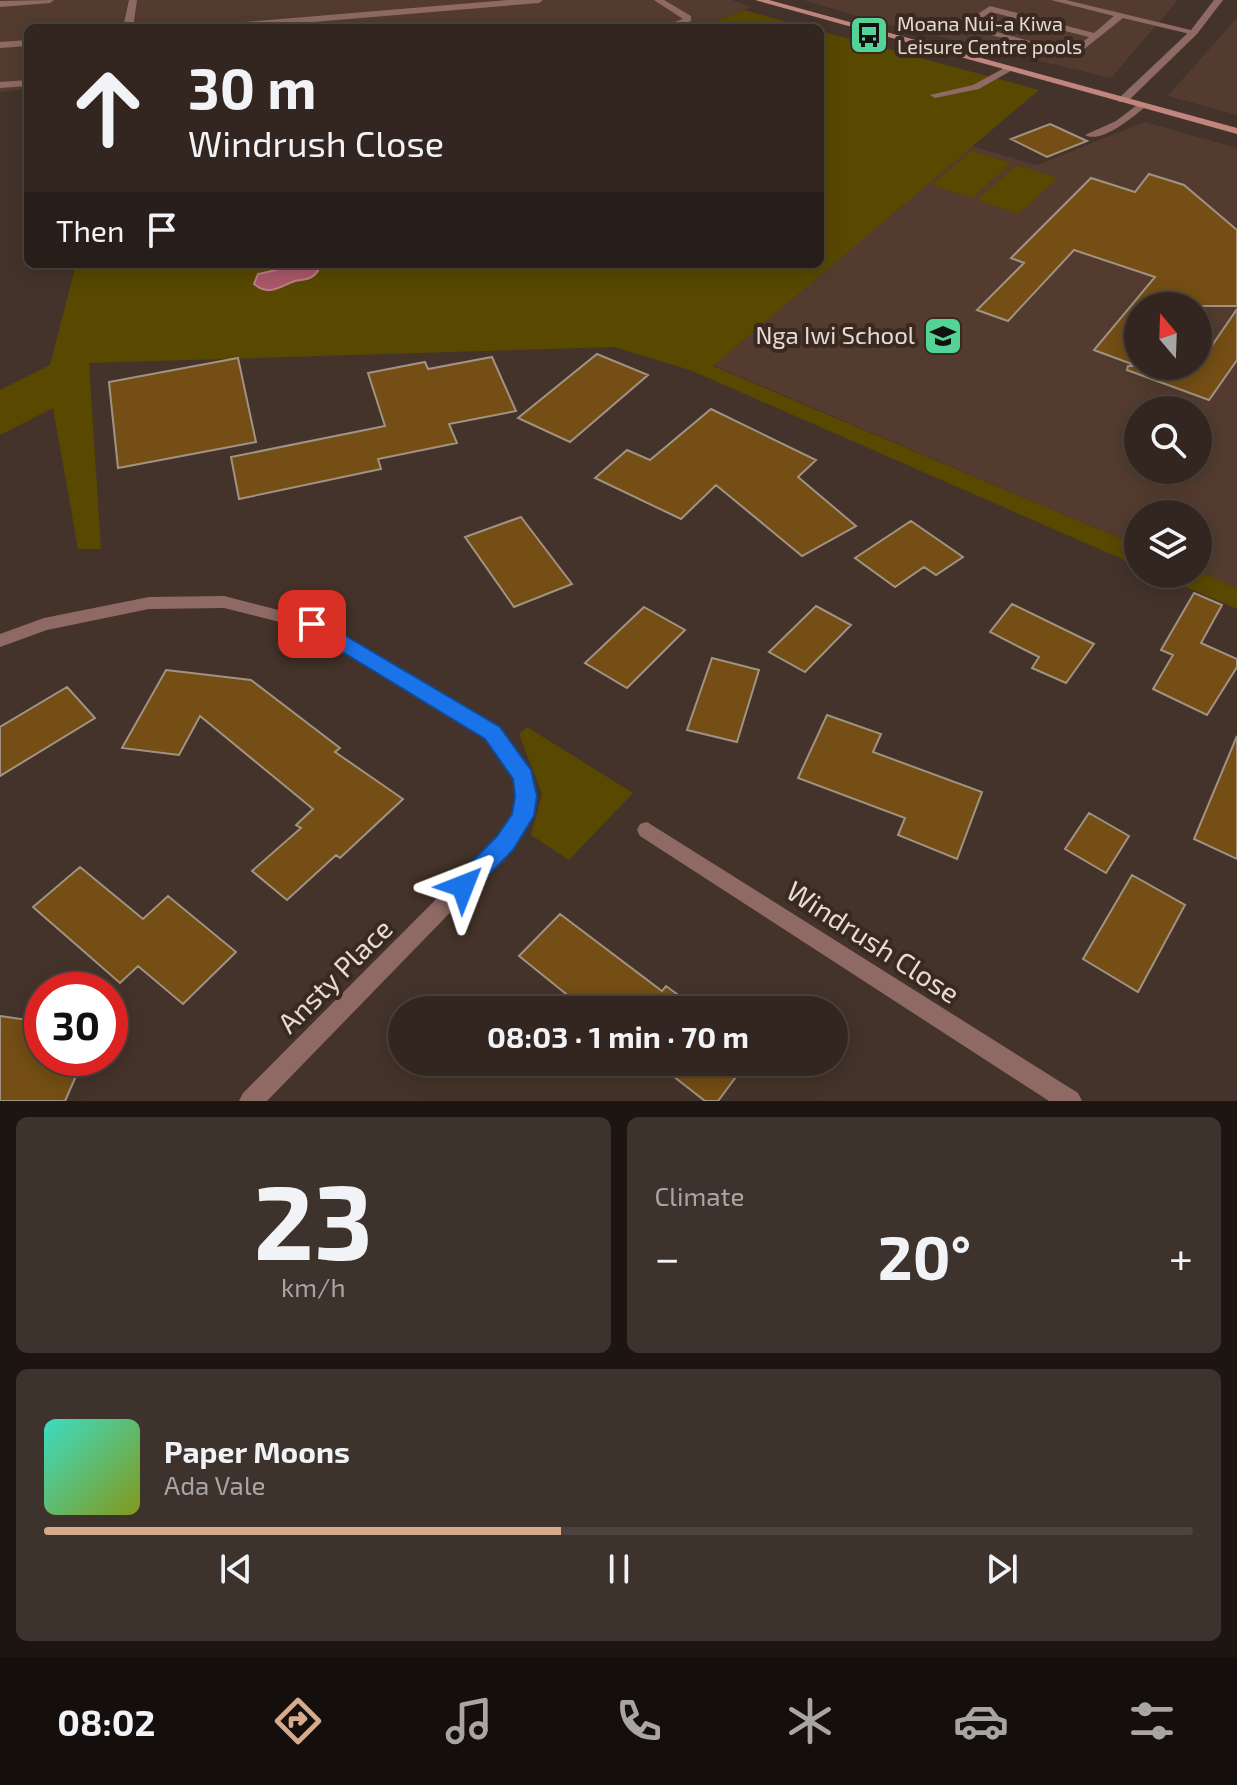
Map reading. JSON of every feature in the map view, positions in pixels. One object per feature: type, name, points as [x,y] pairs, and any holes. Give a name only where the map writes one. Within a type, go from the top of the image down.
[{"type":"main road","points":[[759,0],[1237,131]]},
{"type":"street","points":[[0,4],[50,0]]},
{"type":"street","points":[[129,24],[133,0]]},
{"type":"street","points":[[249,24],[450,4],[539,0]]},
{"type":"street","points":[[658,0],[688,18],[676,24]]},
{"type":"street","points":[[1055,0],[1194,32]]},
{"type":"street","points":[[1123,100],[1194,32],[1219,0]]},
{"type":"street","points":[[1096,36],[990,9],[964,26],[1073,55],[1096,36],[1121,15]]},
{"type":"street","points":[[0,45],[24,43]]},
{"type":"street","points":[[935,95],[976,87],[1009,69]]},
{"type":"street","points":[[0,85],[24,83]]},
{"type":"street","points":[[1090,135],[1120,123],[1141,105]]},
{"type":"street","name":"Ansty Place","points":[[0,641],[44,624],[95,611],[149,603],[224,602],[312,624],[492,733],[523,776],[526,796],[523,816],[505,843],[251,1101]]},
{"type":"street","name":"Windrush Close","points":[[647,830],[1070,1101]]},
{"type":"shaded area","points":[[0,0],[732,0],[751,7],[708,24],[24,24],[24,89],[0,92]]},
{"type":"shaded area","points":[[803,0],[1178,0],[1111,78],[877,22]]},
{"type":"shaded area","points":[[744,10],[795,24],[708,24]]},
{"type":"shaded area","points":[[1237,18],[1237,115],[1168,96],[1172,91]]},
{"type":"shaded area","points":[[824,32],[1039,90],[713,366],[1124,540],[1124,560],[690,370],[614,347],[89,363],[101,549],[78,549],[53,408],[0,435],[0,390],[50,365],[75,268],[824,268]]},
{"type":"shaded area","name":"Nga Iwi School","points":[[1145,122],[1237,148],[1237,588],[1212,577],[1212,500],[1124,500],[1124,540],[713,365],[971,146],[1037,165]]},
{"type":"shaded area","points":[[972,151],[1011,163],[972,198],[931,185]]},
{"type":"shaded area","points":[[1017,165],[1057,178],[1019,214],[977,200]]},
{"type":"shaded area","points":[[315,268],[318,271],[311,278],[275,289],[265,290],[254,284],[258,274]]},
{"type":"shaded area","points":[[1212,577],[1237,588],[1237,609],[1188,588],[1212,588]]},
{"type":"shaded area","points":[[527,727],[633,793],[569,860],[531,835],[542,794],[519,734]]},
{"type":"building","points":[[1050,124],[1087,141],[1047,157],[1011,139]]},
{"type":"building","points":[[1149,174],[1184,185],[1237,230],[1237,306],[1212,306],[1212,292],[1142,292],[1155,277],[1074,250],[1008,321],[977,310],[1024,263],[1011,258],[1091,178],[1135,192]]},
{"type":"building","points":[[1237,309],[1237,360],[1212,396],[1198,396],[1154,380],[1212,380],[1212,346]]},
{"type":"building","points":[[1124,314],[1124,361],[1094,350]]},
{"type":"building","points":[[597,354],[648,375],[570,442],[518,418]]},
{"type":"building","points":[[492,357],[516,411],[449,424],[457,443],[378,459],[381,469],[239,499],[231,457],[385,426],[368,373],[425,362],[428,369]]},
{"type":"building","points":[[238,358],[256,442],[118,468],[109,382]]},
{"type":"building","points":[[711,409],[816,460],[798,477],[856,526],[802,556],[716,485],[681,519],[595,478],[627,450],[650,460]]},
{"type":"building","points":[[521,517],[572,584],[514,607],[465,537]]},
{"type":"building","points":[[911,521],[963,557],[936,575],[924,567],[895,587],[855,558]]},
{"type":"building","points":[[1194,593],[1222,605],[1201,643],[1237,659],[1237,667],[1207,715],[1153,689],[1173,655],[1161,650]]},
{"type":"building","points":[[1012,604],[1094,644],[1066,683],[1032,668],[1039,657],[990,632]]},
{"type":"building","points":[[816,606],[851,625],[805,672],[769,652]]},
{"type":"building","points":[[644,607],[685,630],[627,688],[585,663]]},
{"type":"building","points":[[712,658],[759,670],[737,742],[687,730]]},
{"type":"building","points":[[166,670],[251,680],[340,748],[335,752],[403,799],[340,858],[336,855],[287,900],[252,871],[301,828],[296,825],[313,809],[200,716],[179,755],[122,748]]},
{"type":"building","points":[[67,687],[95,718],[0,776],[0,727]]},
{"type":"building","points":[[827,715],[881,734],[873,752],[982,792],[957,859],[898,835],[905,818],[798,778]]},
{"type":"building","points":[[1237,736],[1237,859],[1194,839]]},
{"type":"building","points":[[1089,813],[1129,836],[1106,873],[1065,849]]},
{"type":"building","points":[[80,867],[143,919],[168,896],[236,952],[183,1004],[138,966],[128,975],[128,972],[107,972],[33,907]]},
{"type":"building","points":[[1132,875],[1185,905],[1138,992],[1083,959]]},
{"type":"building","points":[[560,914],[662,991],[666,986],[680,996],[569,996],[519,956]]},
{"type":"building","points":[[0,1016],[24,1019],[24,1076],[76,1076],[65,1101],[0,1101]]},
{"type":"building","points":[[673,1076],[737,1076],[718,1101],[705,1101]]},
{"type":"place","name":"Moana Nui-a Kiwa Leisure Centre pools","points":[[869,35]]},
{"type":"place","name":"Nga Iwi School","points":[[943,336]]},
{"type":"route","points":[[312,624],[492,733],[513,758],[523,776],[526,796],[523,816],[505,843],[463,886]]}]
